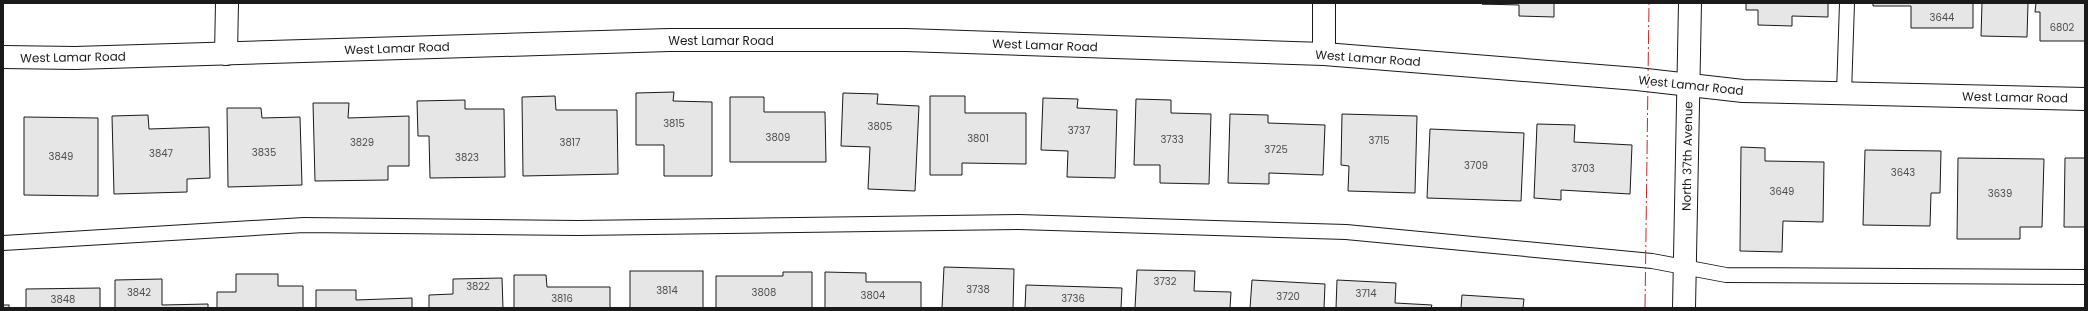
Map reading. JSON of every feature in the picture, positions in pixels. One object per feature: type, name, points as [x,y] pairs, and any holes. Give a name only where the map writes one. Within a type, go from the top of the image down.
[{"type":"street","points":[[226,54],[228,3]]},
{"type":"street","points":[[1324,3],[1324,54]]},
{"type":"street","name":"North 37th Avenue","points":[[1684,308],[1690,3]]},
{"type":"street","name":"West Lamar Road","points":[[3,57],[75,58],[668,40],[906,40],[1324,54],[1629,78],[1743,91],[2085,99]]},
{"type":"lane","points":[[1844,93],[1847,3]]},
{"type":"lane","points":[[3,243],[304,225],[578,228],[1019,222],[1346,232],[1652,261],[1726,275],[2085,277]]},
{"type":"building","points":[[1554,3],[1554,17],[1519,16],[1519,5],[1482,4]]},
{"type":"building","points":[[1746,3],[1828,3],[1828,17],[1792,16],[1792,26],[1758,25],[1758,10],[1746,10]]},
{"type":"building","points":[[1873,3],[1973,3],[1973,28],[1911,28],[1911,6],[1873,6]]},
{"type":"building","points":[[1982,3],[2028,3],[2027,37],[1981,36]]},
{"type":"building","points":[[2036,3],[2085,3],[2085,41],[2040,41],[2040,12],[2035,12]]},
{"type":"building","points":[[674,92],[673,101],[712,102],[712,176],[664,176],[664,145],[636,145],[636,93]]},
{"type":"building","points":[[843,93],[878,94],[877,104],[919,106],[915,191],[868,189],[870,147],[841,146]]},
{"type":"building","points":[[555,96],[556,110],[617,110],[618,174],[523,176],[522,97]]},
{"type":"building","points":[[930,96],[965,96],[965,113],[1026,113],[1026,164],[962,163],[962,175],[930,175]]},
{"type":"building","points":[[730,97],[764,97],[764,112],[825,112],[826,162],[730,162]]},
{"type":"building","points":[[1043,98],[1078,99],[1077,108],[1117,110],[1115,178],[1067,177],[1068,151],[1041,150]]},
{"type":"building","points":[[1136,99],[1171,100],[1171,113],[1211,114],[1209,184],[1160,183],[1160,165],[1134,165]]},
{"type":"building","points":[[465,100],[465,109],[504,109],[505,177],[430,178],[429,136],[418,136],[417,101]]},
{"type":"building","points":[[313,103],[349,103],[348,118],[409,116],[409,166],[388,166],[388,180],[315,181]]},
{"type":"building","points":[[227,108],[261,108],[262,118],[300,117],[302,185],[228,187]]},
{"type":"building","points":[[1230,114],[1268,115],[1268,123],[1325,125],[1323,175],[1269,173],[1269,184],[1228,183]]},
{"type":"building","points":[[1342,114],[1417,116],[1415,193],[1348,191],[1349,166],[1341,165]]},
{"type":"building","points":[[148,115],[149,129],[209,127],[210,178],[187,179],[187,192],[114,194],[112,116]]},
{"type":"building","points":[[24,117],[98,118],[98,196],[24,195]]},
{"type":"building","points":[[1537,124],[1575,125],[1574,142],[1632,145],[1630,194],[1561,190],[1561,200],[1534,198]]},
{"type":"building","points":[[1430,129],[1524,133],[1521,201],[1427,198]]},
{"type":"building","points":[[1741,147],[1765,148],[1765,161],[1824,162],[1823,222],[1783,221],[1782,252],[1740,251]]},
{"type":"building","points":[[1865,150],[1941,151],[1940,193],[1931,193],[1930,226],[1863,225]]},
{"type":"building","points":[[1958,158],[2044,159],[2042,227],[2020,227],[2020,239],[1957,239]]},
{"type":"building","points":[[2065,158],[2085,158],[2085,227],[2064,227]]},
{"type":"building","points":[[944,267],[1014,269],[1013,308],[942,308]]},
{"type":"building","points":[[1137,270],[1195,271],[1194,291],[1231,292],[1230,308],[1135,308]]},
{"type":"building","points":[[630,271],[703,271],[703,308],[630,308]]},
{"type":"building","points":[[783,272],[812,272],[812,308],[716,308],[716,276],[783,276]]},
{"type":"building","points":[[825,272],[866,273],[866,282],[921,282],[921,308],[825,308]]},
{"type":"building","points":[[236,274],[278,274],[278,286],[303,286],[303,308],[217,308],[217,292],[236,292]]},
{"type":"building","points":[[514,275],[546,275],[547,287],[610,287],[610,308],[514,308]]},
{"type":"building","points":[[502,278],[503,308],[429,308],[429,295],[453,294],[453,279]]},
{"type":"building","points":[[162,279],[162,305],[208,304],[208,308],[115,308],[115,280]]},
{"type":"building","points":[[1252,280],[1325,284],[1324,308],[1250,308]]},
{"type":"building","points":[[1337,280],[1396,283],[1395,303],[1432,305],[1431,308],[1336,308]]},
{"type":"building","points":[[1026,285],[1122,288],[1121,308],[1025,308]]},
{"type":"building","points":[[100,288],[100,308],[26,308],[26,289]]},
{"type":"building","points":[[316,290],[356,290],[356,300],[412,298],[412,308],[316,308]]},
{"type":"building","points":[[1462,295],[1524,299],[1523,308],[1461,308]]},
{"type":"building","points":[[3,305],[9,305],[9,308],[3,308]]},
{"type":"power","points":[[1645,308],[1649,3]]}]
